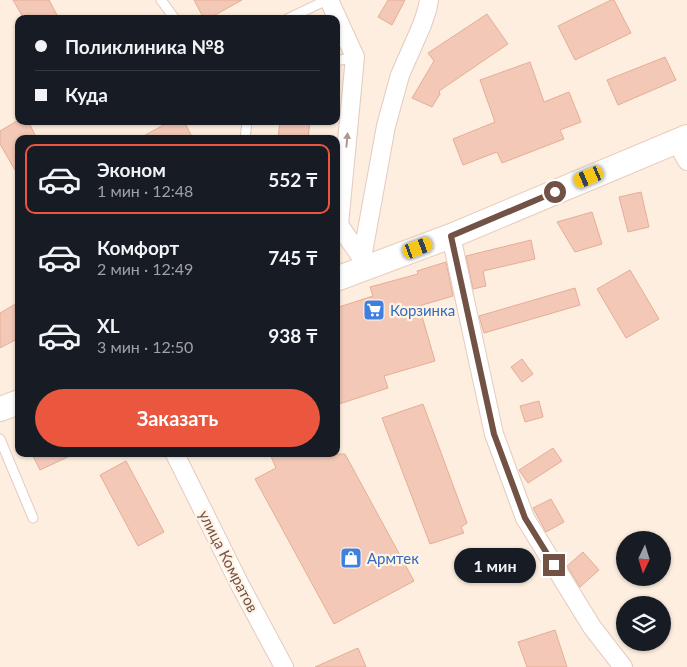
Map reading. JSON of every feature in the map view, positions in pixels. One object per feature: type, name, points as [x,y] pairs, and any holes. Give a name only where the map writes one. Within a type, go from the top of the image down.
[{"type":"main road","points":[[340,277],[365,263],[451,236],[681,139]]},
{"type":"main road","points":[[0,410],[15,404]]},
{"type":"street","points":[[328,0],[335,15]]},
{"type":"street","points":[[365,263],[386,126],[400,75],[422,25],[429,0]]},
{"type":"street","points":[[340,26],[354,57],[340,177]]},
{"type":"street","points":[[681,139],[687,161]]},
{"type":"street","points":[[340,226],[365,263]]},
{"type":"street","points":[[451,236],[494,434],[525,518],[592,627],[623,667]]},
{"type":"street","name":"улица Комратов","points":[[176,457],[240,585],[284,667]]},
{"type":"lane","points":[[161,0],[172,15]]},
{"type":"lane","points":[[296,15],[328,0]]},
{"type":"lane","points":[[340,60],[354,57]]},
{"type":"lane","points":[[0,439],[34,518]]},
{"type":"building","points":[[13,0],[49,0],[57,15],[22,15]]},
{"type":"building","points":[[194,0],[242,0],[215,15],[202,15]]},
{"type":"building","points":[[388,0],[405,0],[392,25],[378,17]]},
{"type":"building","points":[[614,0],[631,33],[575,60],[558,26]]},
{"type":"building","points":[[487,14],[508,44],[439,91],[440,94],[432,107],[412,98],[434,61],[428,53]]},
{"type":"building","points":[[665,57],[676,80],[618,105],[607,80]]},
{"type":"building","points":[[530,62],[544,102],[569,92],[581,122],[560,130],[564,139],[502,163],[497,152],[463,165],[453,139],[495,122],[480,80]]},
{"type":"building","points":[[15,122],[15,125],[30,125],[35,135],[15,135],[15,170],[0,144],[0,131]]},
{"type":"building","points":[[164,125],[186,125],[191,135],[145,135]]},
{"type":"building","points":[[280,125],[310,125],[308,135],[278,135]]},
{"type":"building","points":[[641,192],[649,227],[628,232],[619,197]]},
{"type":"building","points":[[592,212],[602,244],[575,252],[557,222]]},
{"type":"building","points":[[531,240],[535,259],[483,271],[486,286],[473,289],[466,256]]},
{"type":"building","points":[[446,262],[453,296],[419,306],[435,361],[384,376],[388,388],[340,404],[340,307],[373,296],[370,287],[418,274],[417,271]]},
{"type":"building","points":[[630,270],[659,319],[626,338],[597,289]]},
{"type":"building","points":[[575,288],[580,305],[484,333],[479,316]]},
{"type":"building","points":[[15,304],[15,340],[0,348],[0,313]]},
{"type":"building","points":[[522,359],[533,374],[522,382],[511,367]]},
{"type":"building","points":[[539,401],[543,417],[525,422],[520,406]]},
{"type":"building","points":[[423,404],[467,523],[461,527],[464,533],[430,544],[382,418]]},
{"type":"building","points":[[553,448],[562,461],[528,483],[519,470]]},
{"type":"building","points":[[340,454],[345,454],[414,581],[334,624],[255,479],[276,468],[271,457],[340,457]]},
{"type":"building","points":[[34,457],[68,457],[40,470]]},
{"type":"building","points":[[126,461],[164,532],[138,546],[100,475]]},
{"type":"building","points":[[551,499],[564,522],[546,532],[533,508]]},
{"type":"building","points":[[583,552],[599,570],[580,587],[567,566]]},
{"type":"building","points":[[555,630],[567,667],[527,667],[518,642]]},
{"type":"building","points":[[358,648],[366,667],[315,667]]},
{"type":"place","name":"Корзинка","points":[[374,310]]},
{"type":"place","name":"Армтек","points":[[351,558]]},
{"type":"route","points":[[554,565],[525,518],[494,434],[451,236],[555,192]]}]
